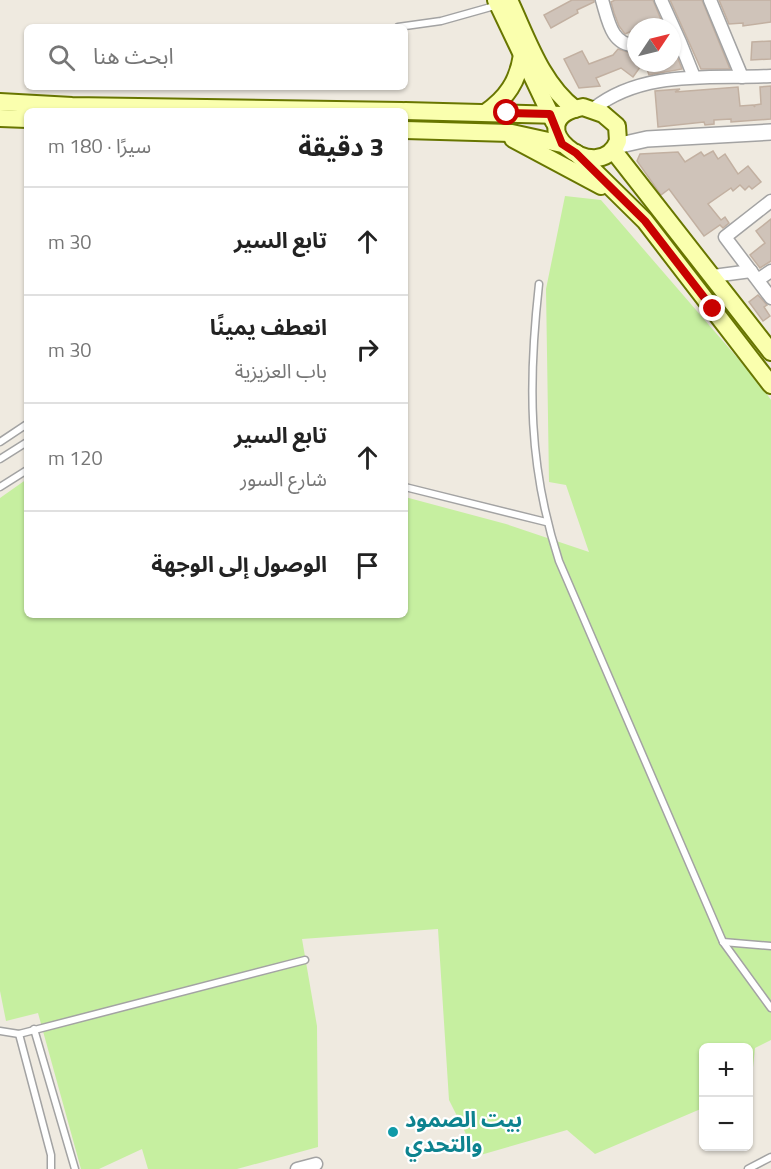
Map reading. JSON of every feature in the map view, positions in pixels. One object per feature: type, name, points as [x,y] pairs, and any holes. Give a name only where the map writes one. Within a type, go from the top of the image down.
[{"type":"main road","points":[[501,2],[522,55],[564,127],[618,194],[645,221],[771,385]]},
{"type":"main road","points":[[408,130],[525,135],[564,127],[583,107],[608,116],[617,126],[618,134],[614,148],[608,154],[595,158],[564,127],[558,94],[501,2]]},
{"type":"main road","points":[[485,113],[495,106],[511,88],[522,55]]},
{"type":"main road","points":[[0,102],[210,108]]},
{"type":"main road","points":[[408,111],[485,113],[564,127]]},
{"type":"main road","points":[[0,117],[24,119]]},
{"type":"main road","points":[[501,133],[618,194]]},
{"type":"main road","points":[[614,148],[713,276],[768,341]]},
{"type":"street","points":[[602,0],[614,36],[627,44]]},
{"type":"street","points":[[660,0],[667,18]]},
{"type":"street","points":[[710,0],[742,77]]},
{"type":"street","points":[[681,52],[694,77]]},
{"type":"street","points":[[593,109],[613,96],[660,81],[694,77],[771,76]]},
{"type":"street","points":[[617,126],[658,139]]},
{"type":"street","points":[[614,148],[658,139],[771,132]]},
{"type":"street","points":[[771,201],[725,237],[771,298]]},
{"type":"street","points":[[713,276],[755,275],[771,271]]},
{"type":"street","points":[[297,1169],[316,1164]]},
{"type":"lane","points":[[408,26],[441,21],[501,2]]},
{"type":"lane","points":[[539,284],[532,344],[531,404],[536,463],[546,522],[559,561],[723,942],[771,1008]]},
{"type":"lane","points":[[0,442],[24,426]]},
{"type":"lane","points":[[0,459],[24,444]]},
{"type":"lane","points":[[0,487],[24,472]]},
{"type":"lane","points":[[408,488],[546,522]]},
{"type":"lane","points":[[723,942],[771,946]]},
{"type":"lane","points":[[0,1031],[19,1034],[305,960]]},
{"type":"lane","points":[[34,1029],[75,1169]]},
{"type":"lane","points":[[19,1034],[51,1155],[51,1169]]},
{"type":"lane","points":[[748,1169],[771,1156]]},
{"type":"green space","points":[[565,196],[601,200],[760,384],[771,400],[771,1040],[755,1048],[753,1068],[753,1043],[699,1043],[699,1110],[595,1154],[567,1130],[477,1156],[449,1100],[438,929],[302,939],[317,1026],[318,1147],[237,1169],[148,1169],[142,1149],[99,1169],[81,1169],[38,1013],[6,1021],[0,991],[0,498],[24,481],[24,618],[408,618],[408,498],[506,524],[589,552],[566,485],[549,482],[546,289]]},
{"type":"building","points":[[572,0],[594,0],[594,2],[577,10],[578,13],[551,28],[544,15]]},
{"type":"building","points":[[615,0],[653,0],[660,18],[627,18],[627,33],[625,34],[619,26],[611,2]]},
{"type":"building","points":[[670,0],[702,0],[730,69],[701,69],[681,24],[681,18],[678,18]]},
{"type":"building","points":[[719,0],[771,0],[771,22],[743,26],[743,23],[729,24]]},
{"type":"building","points":[[771,41],[771,59],[751,60],[752,42]]},
{"type":"building","points":[[618,49],[627,52],[627,72],[637,72],[633,77],[621,68],[596,78],[600,86],[579,88],[564,59],[582,51],[589,64],[613,55]]},
{"type":"building","points":[[648,72],[666,72],[649,75]]},
{"type":"building","points":[[771,86],[771,119],[731,122],[731,119],[714,120],[714,124],[705,125],[704,122],[658,127],[655,91],[680,89],[675,92],[738,87],[740,106],[753,105],[755,107],[754,105],[761,104],[760,87]]},
{"type":"building","points":[[713,151],[718,159],[725,154],[738,174],[748,166],[761,182],[752,189],[749,186],[745,190],[740,185],[733,191],[731,188],[708,204],[721,220],[725,217],[729,223],[723,228],[720,225],[704,236],[669,189],[661,195],[637,161],[640,154],[678,152],[685,162],[701,152],[704,156]]},
{"type":"building","points":[[771,219],[771,261],[760,268],[750,255],[765,243],[756,231]]},
{"type":"building","points":[[758,295],[767,305],[764,307],[770,316],[763,321],[749,302]]},
{"type":"place","name":"بيت الصمود والتحدي","points":[[393,1132]]},
{"type":"route","points":[[507,113],[550,114],[562,144],[576,153],[645,221],[713,309]]}]
